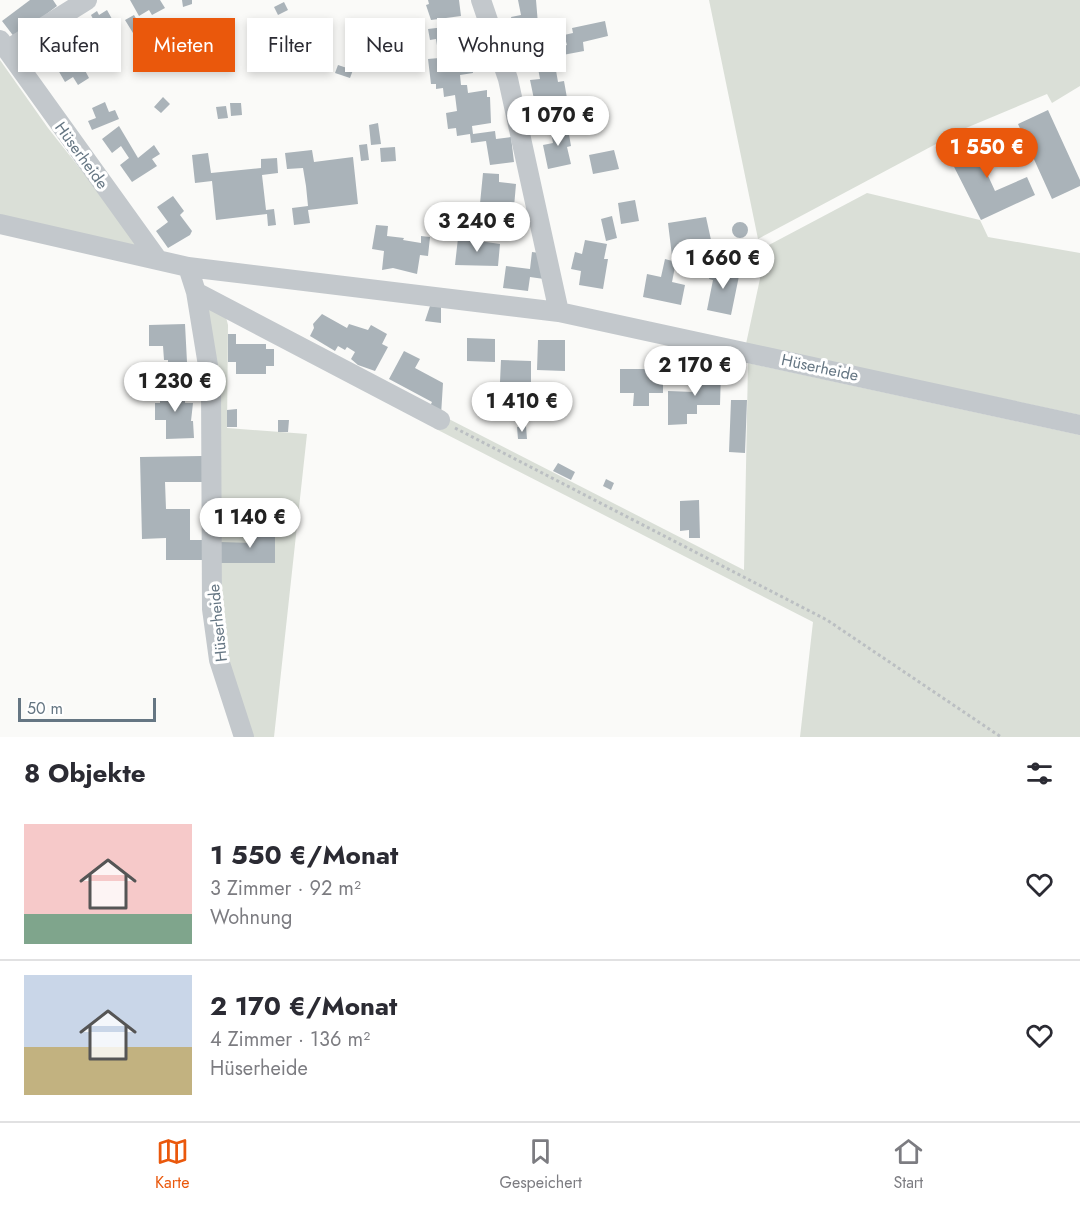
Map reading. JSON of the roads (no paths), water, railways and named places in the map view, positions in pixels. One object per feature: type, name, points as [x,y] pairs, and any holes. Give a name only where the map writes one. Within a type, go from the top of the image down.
[{"type":"street","name":"Hüserheide","points":[[87,0],[4,45],[158,260]]},
{"type":"street","points":[[481,0],[508,79],[559,312]]},
{"type":"street","name":"Hüserheide","points":[[0,224],[188,267],[559,312],[1080,425]]},
{"type":"street","name":"Hüserheide","points":[[188,267],[196,291],[211,384],[212,609],[219,660],[244,737]]},
{"type":"street","points":[[196,291],[440,420]]}]
